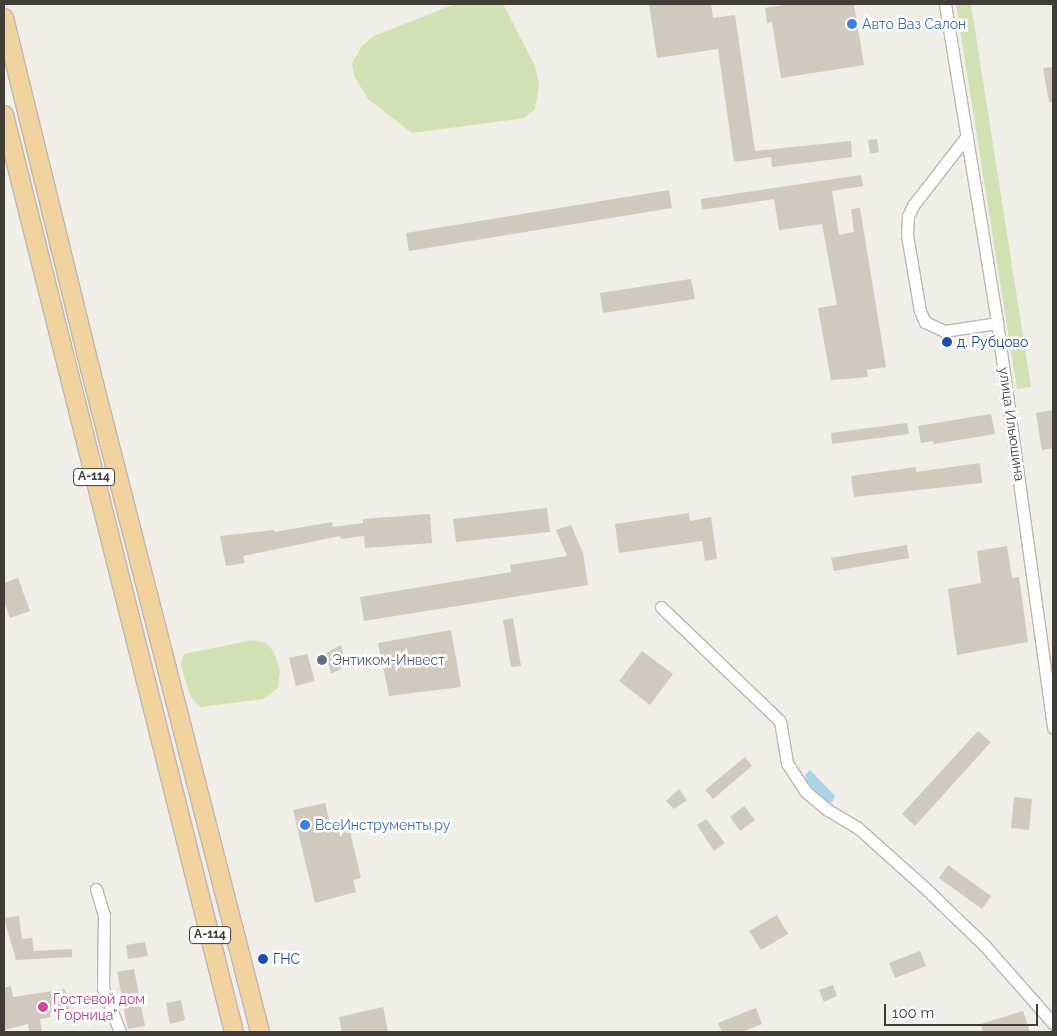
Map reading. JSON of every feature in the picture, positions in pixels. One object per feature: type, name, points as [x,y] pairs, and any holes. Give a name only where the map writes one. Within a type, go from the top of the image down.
[{"type":"main road","name":"А-114","points":[[4,18],[90,368],[260,1032]]},
{"type":"main road","name":"А-114","points":[[4,115],[234,1032]]},
{"type":"street","name":"улица Ильюшина","points":[[945,4],[997,324],[1053,727]]},
{"type":"street","points":[[967,136],[914,204],[908,216],[906,235],[920,311],[925,322],[944,331],[997,324]]},
{"type":"street","points":[[661,608],[780,721],[787,763],[805,791],[828,810],[858,828],[924,887],[985,946],[1053,1023]]},
{"type":"street","points":[[96,889],[104,915],[103,988],[120,1032]]},
{"type":"green space","points":[[455,4],[503,4],[535,66],[539,85],[535,109],[524,118],[412,133],[368,99],[354,76],[352,63],[362,46],[374,36]]},
{"type":"green space","points":[[956,4],[971,4],[1031,387],[1017,389]]},
{"type":"green space","points":[[253,640],[266,643],[274,652],[280,670],[278,688],[263,699],[200,707],[191,697],[184,677],[181,664],[184,654]]},
{"type":"water","points":[[810,770],[835,796],[832,803],[824,802],[807,782],[805,775]]},
{"type":"building","points":[[649,4],[711,4],[713,18],[735,15],[755,151],[851,141],[852,157],[772,167],[771,157],[734,162],[718,49],[657,58]]},
{"type":"building","points":[[789,4],[854,4],[864,65],[781,78],[772,22],[767,23],[765,8]]},
{"type":"building","points":[[1053,67],[1053,102],[1049,102],[1043,68]]},
{"type":"building","points":[[877,139],[879,152],[870,154],[868,140]]},
{"type":"building","points":[[861,175],[863,186],[832,191],[839,235],[854,232],[851,209],[860,208],[886,367],[867,370],[868,377],[831,380],[818,308],[837,305],[822,224],[779,230],[774,199],[702,210],[701,199]]},
{"type":"building","points":[[669,190],[672,208],[409,251],[406,233]]},
{"type":"building","points":[[691,279],[695,299],[603,313],[600,293]]},
{"type":"building","points":[[1053,410],[1053,448],[1042,450],[1036,413]]},
{"type":"building","points":[[991,414],[995,434],[934,444],[933,441],[921,443],[918,426]]},
{"type":"building","points":[[907,423],[909,434],[832,444],[831,433]]},
{"type":"building","points":[[980,463],[982,483],[854,497],[851,476],[916,467],[916,472]]},
{"type":"building","points":[[547,508],[550,532],[456,542],[453,519]]},
{"type":"building","points":[[689,513],[690,521],[711,517],[717,559],[705,561],[702,541],[619,553],[615,524]]},
{"type":"building","points":[[430,514],[432,543],[365,548],[364,536],[341,539],[340,536],[243,556],[245,563],[226,566],[220,536],[274,530],[275,532],[332,522],[333,527],[363,523],[363,519]]},
{"type":"building","points":[[571,525],[583,553],[588,585],[364,621],[360,597],[511,572],[510,565],[567,556],[556,530]]},
{"type":"building","points":[[907,545],[909,558],[834,571],[831,558]]},
{"type":"building","points":[[1007,546],[1012,578],[1019,577],[1028,642],[957,655],[948,589],[981,583],[977,551]]},
{"type":"building","points":[[18,578],[30,611],[10,618],[4,601],[4,583]]},
{"type":"building","points":[[513,618],[521,666],[511,667],[503,620]]},
{"type":"building","points":[[451,630],[461,687],[389,696],[378,643]]},
{"type":"building","points":[[341,645],[346,666],[331,674],[326,653]]},
{"type":"building","points":[[642,651],[673,674],[650,705],[619,681]]},
{"type":"building","points":[[307,654],[315,681],[296,686],[289,658]]},
{"type":"building","points":[[978,731],[991,742],[915,826],[902,814]]},
{"type":"building","points":[[745,757],[752,766],[713,799],[705,790]]},
{"type":"building","points":[[679,789],[687,800],[674,809],[666,801]]},
{"type":"building","points":[[1014,797],[1032,799],[1029,830],[1011,828]]},
{"type":"building","points":[[325,803],[332,831],[349,827],[361,878],[353,880],[356,892],[315,903],[293,810]]},
{"type":"building","points":[[744,806],[755,820],[740,831],[730,817]]},
{"type":"building","points":[[706,819],[725,843],[714,851],[697,825]]},
{"type":"building","points":[[948,865],[991,896],[982,909],[939,878]]},
{"type":"building","points":[[777,915],[788,934],[761,950],[749,931]]},
{"type":"building","points":[[19,916],[22,939],[32,938],[34,951],[72,949],[72,957],[16,960],[4,918]]},
{"type":"building","points":[[145,942],[148,956],[128,959],[126,945]]},
{"type":"building","points":[[920,951],[926,966],[895,978],[889,963]]},
{"type":"building","points":[[134,969],[145,1026],[128,1029],[117,972]]},
{"type":"building","points":[[833,985],[837,996],[824,1002],[819,990]]},
{"type":"building","points":[[11,986],[13,997],[65,989],[69,1010],[50,1013],[51,1017],[40,1019],[42,1032],[29,1032],[28,1024],[4,1030],[4,988]]},
{"type":"building","points":[[181,1000],[185,1020],[170,1024],[166,1003]]},
{"type":"building","points":[[383,1007],[388,1032],[342,1032],[339,1017]]},
{"type":"building","points":[[756,1008],[762,1024],[741,1032],[722,1032],[718,1023]]},
{"type":"building","points":[[1023,1011],[1030,1032],[983,1032],[981,1024]]},
{"type":"place","name":"Авто Ваз Салон","points":[[852,24]]},
{"type":"place","name":"д. Рубцово","points":[[947,342]]},
{"type":"place","name":"Энтиком-Инвест","points":[[322,660]]},
{"type":"place","name":"ВсеИнструменты.ру","points":[[305,825]]},
{"type":"place","name":"ГНС","points":[[263,959]]},
{"type":"place","name":"Гостевой дом \"Горница\"","points":[[43,1007]]}]
